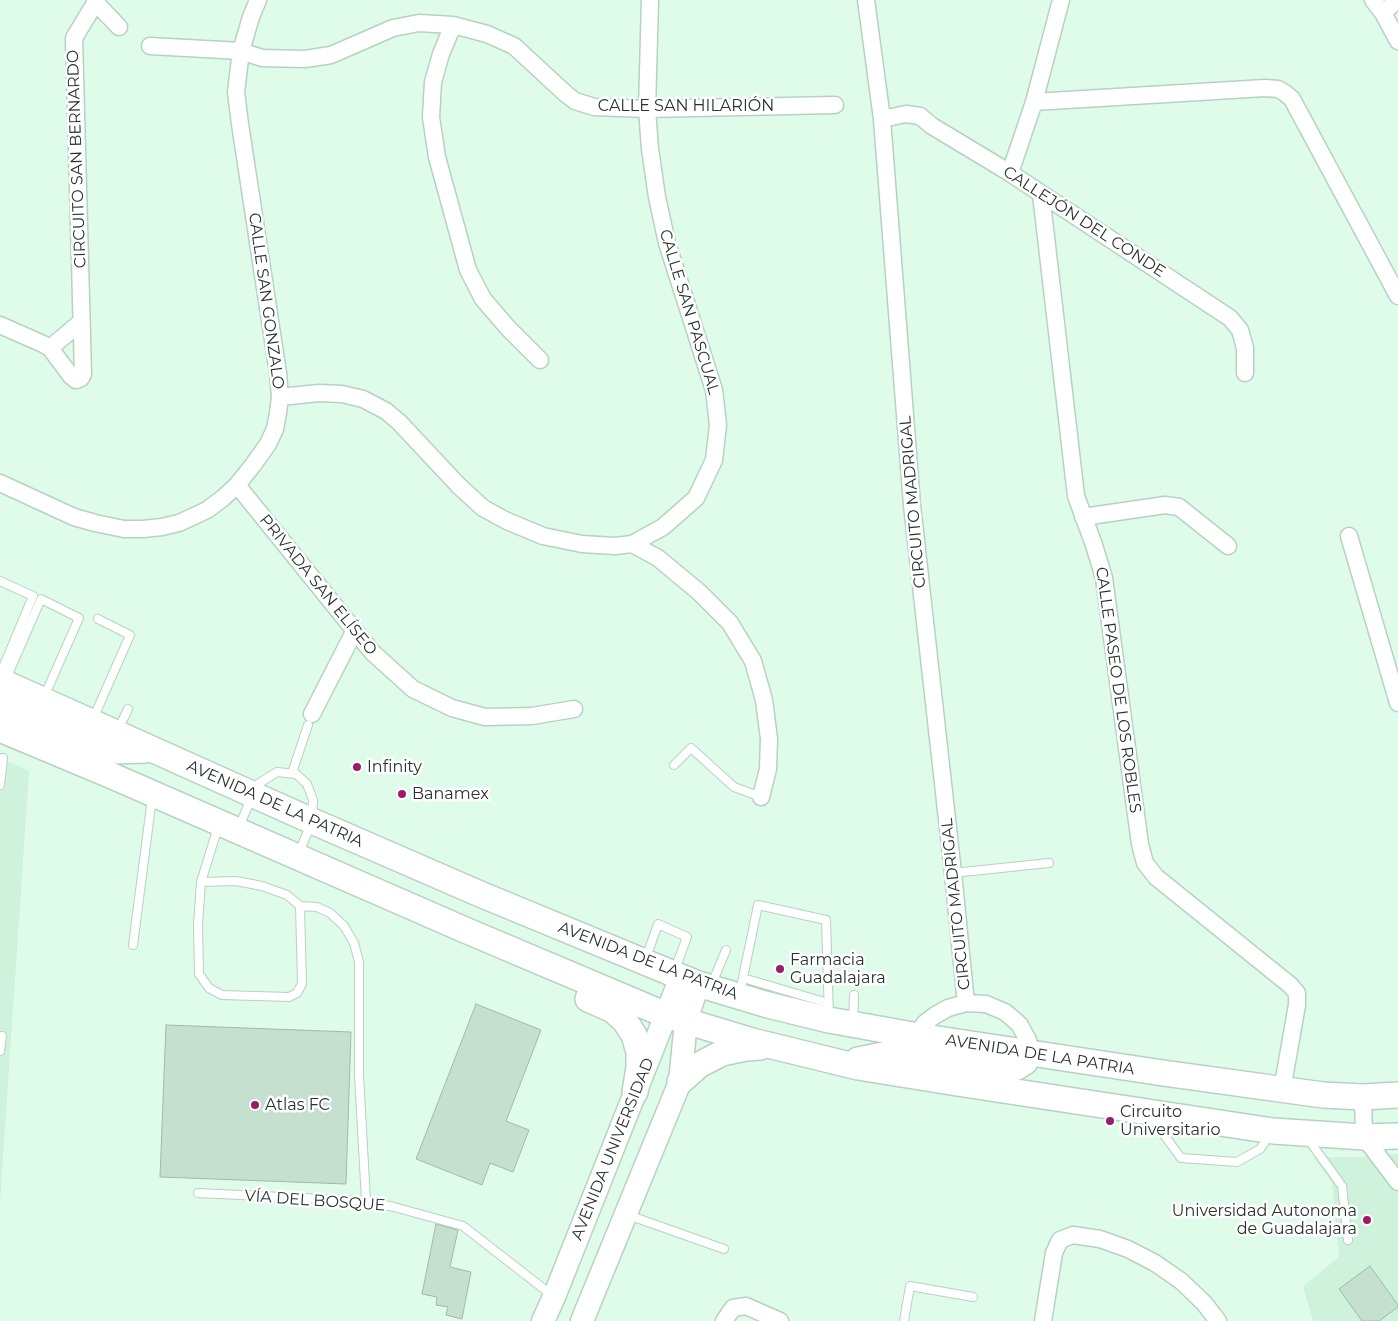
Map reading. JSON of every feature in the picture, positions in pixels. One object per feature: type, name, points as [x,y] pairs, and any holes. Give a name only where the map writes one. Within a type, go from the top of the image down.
[{"type":"main road","name":"AVENIDA DE LA PATRIA","points":[[1,686],[42,700],[151,750],[480,894],[691,980],[741,987],[918,1036],[1282,1090],[1363,1097],[1398,1095]]},
{"type":"main road","points":[[1,686],[112,751],[151,750]]},
{"type":"main road","points":[[0,729],[228,826],[297,858],[676,1018],[752,1041],[847,1064],[957,1084],[1157,1114],[1273,1131],[1364,1137],[1398,1136]]},
{"type":"main road","points":[[528,956],[549,977],[566,989],[613,1010],[625,1021],[634,1036],[639,1052],[639,1068],[635,1092]]},
{"type":"main road","name":"AVENIDA UNIVERSIDAD","points":[[543,1321],[635,1092],[676,1018],[691,980]]},
{"type":"main road","name":"AVENIDA UNIVERSIDAD","points":[[582,1321],[680,1082],[676,1018]]},
{"type":"main road","points":[[680,1082],[710,1058],[734,1050],[758,1047],[787,1052],[794,1051]]},
{"type":"main road","points":[[847,1064],[870,1056],[895,1054],[1013,1068],[1025,1062],[1029,1053]]},
{"type":"main road","points":[[574,1321],[595,1264],[591,1249],[577,1240]]},
{"type":"street","name":"CALLE SAN GONZALO","points":[[0,483],[74,517],[95,524],[124,529],[162,527],[180,523],[207,510],[223,498],[237,485],[268,444],[275,429],[280,397],[236,92],[240,51],[258,0]]},
{"type":"street","name":"CALLE SAN PASCUAL","points":[[280,397],[319,393],[342,394],[363,399],[386,411],[459,486],[484,508],[507,521],[543,536],[582,544],[615,546],[632,544],[663,527],[696,498],[714,460],[718,425],[714,390],[667,243],[657,197],[650,149],[647,109],[650,0]]},
{"type":"street","name":"CIRCUITO MADRIGAL","points":[[866,0],[882,119],[912,505],[954,873],[966,1002]]},
{"type":"street","points":[[1010,173],[1034,102],[1061,0]]},
{"type":"street","points":[[1373,0],[1383,13],[1398,41]]},
{"type":"street","points":[[1383,13],[1397,0]]},
{"type":"street","name":"CIRCUITO SAN BERNARDO","points":[[0,325],[50,348],[76,380],[81,378],[83,374],[82,322],[74,38],[96,1],[119,27]]},
{"type":"street","name":"CALLE SAN HILARIÓN","points":[[150,46],[240,51],[262,58],[305,59],[331,55],[393,28],[419,24],[453,25],[487,34],[514,46],[560,89],[575,100],[594,106],[647,109],[834,105]]},
{"type":"street","points":[[453,25],[441,54],[433,82],[431,117],[437,157],[468,270],[483,300],[540,360]]},
{"type":"street","points":[[1034,102],[1265,88],[1278,89],[1292,99],[1398,296]]},
{"type":"street","name":"CALLEJÓN DEL CONDE","points":[[882,119],[906,114],[920,116],[932,126],[1010,173],[1230,318],[1240,330],[1245,348],[1245,373]]},
{"type":"street","name":"CALLE PASEO DE LOS ROBLES","points":[[1041,194],[1076,496],[1104,578],[1140,844],[1145,863],[1156,877],[1290,985],[1297,993],[1282,1090]]},
{"type":"street","points":[[50,348],[82,322]]},
{"type":"street","name":"PRIVADA SAN ELÍSEO","points":[[237,485],[354,632],[372,652],[413,690],[452,708],[485,717],[532,716],[574,709]]},
{"type":"street","points":[[1083,517],[1165,505],[1179,507],[1228,546]]},
{"type":"street","points":[[1349,536],[1398,703]]},
{"type":"street","points":[[632,544],[658,558],[699,592],[730,623],[753,661],[764,700],[769,739],[768,769],[761,797]]},
{"type":"street","points":[[310,719],[354,632]]},
{"type":"street","name":"CIRCUITO MADRIGAL","points":[[918,1036],[925,1023],[948,1008],[966,1002],[986,1004],[1005,1012],[1019,1024],[1028,1040],[1029,1053]]},
{"type":"street","points":[[1363,1097],[1364,1137],[1398,1182]]},
{"type":"street","points":[[1043,1321],[1054,1253],[1060,1240],[1073,1235],[1100,1239],[1128,1249],[1155,1263],[1181,1280],[1204,1303],[1218,1321]]},
{"type":"street","points":[[725,1320],[733,1308],[746,1306],[780,1321]]},
{"type":"lane","points":[[0,581],[33,596],[1,686]]},
{"type":"lane","points":[[1,686],[41,599],[79,618],[42,700]]},
{"type":"lane","points":[[91,723],[130,636],[98,619]]},
{"type":"lane","points":[[116,734],[128,709]]},
{"type":"lane","points":[[292,774],[310,719]]},
{"type":"lane","points":[[674,765],[692,748],[734,787],[761,797]]},
{"type":"lane","points":[[0,758],[3,758],[0,785]]},
{"type":"lane","points":[[297,858],[312,821],[313,800],[307,784],[296,774],[276,772],[258,784],[253,794],[228,826],[202,882],[198,925],[199,974],[209,988],[222,995],[289,997],[298,993],[302,984],[300,906]]},
{"type":"lane","points":[[133,945],[152,794]]},
{"type":"lane","points":[[954,873],[1049,863]]},
{"type":"lane","points":[[202,882],[236,881],[262,886],[287,895],[300,906],[317,907],[330,913],[344,926],[354,943],[359,962],[359,1076],[366,1201]]},
{"type":"lane","points":[[741,987],[758,905],[826,920],[837,1015]]},
{"type":"lane","points":[[644,962],[658,924],[687,937],[691,980]]},
{"type":"lane","points":[[691,980],[726,950]]},
{"type":"lane","points":[[837,1015],[854,995]]},
{"type":"lane","points":[[0,1051],[2,1036]]},
{"type":"lane","points":[[1157,1114],[1162,1132],[1181,1158],[1237,1162],[1260,1149],[1273,1131]]},
{"type":"lane","points":[[1304,1133],[1342,1186],[1348,1240]]},
{"type":"lane","name":"VÍA DEL BOSQUE","points":[[198,1193],[366,1201],[462,1226],[554,1297]]},
{"type":"lane","points":[[626,1214],[724,1249]]},
{"type":"lane","points":[[904,1321],[910,1286],[973,1296]]},
{"type":"shaded area","points":[[0,758],[29,771],[0,1202]]},
{"type":"shaded area","name":"Universidad Autonoma de Guadalajara","points":[[1398,1154],[1398,1321],[1313,1321],[1303,1286],[1339,1257],[1332,1182],[1313,1157],[1358,1157]]},
{"type":"building","points":[[476,1004],[541,1030],[506,1121],[529,1130],[513,1172],[490,1163],[482,1185],[416,1159]]},
{"type":"building","name":"Atlas FC","points":[[166,1025],[351,1032],[346,1184],[160,1177]]},
{"type":"building","points":[[436,1224],[458,1230],[450,1267],[471,1272],[462,1319],[446,1315],[448,1307],[436,1305],[437,1297],[422,1294]]},
{"type":"building","points":[[1370,1266],[1398,1305],[1398,1307],[1379,1321],[1362,1321],[1339,1289]]},
{"type":"place","name":"Infinity","points":[[357,767]]},
{"type":"place","name":"Banamex","points":[[402,794]]},
{"type":"place","name":"Farmacia Guadalajara","points":[[780,969]]},
{"type":"place","name":"Atlas FC","points":[[255,1105]]},
{"type":"place","name":"Circuito Universitario","points":[[1110,1121]]},
{"type":"place","name":"Universidad Autonoma de Guadalajara","points":[[1367,1220]]}]
